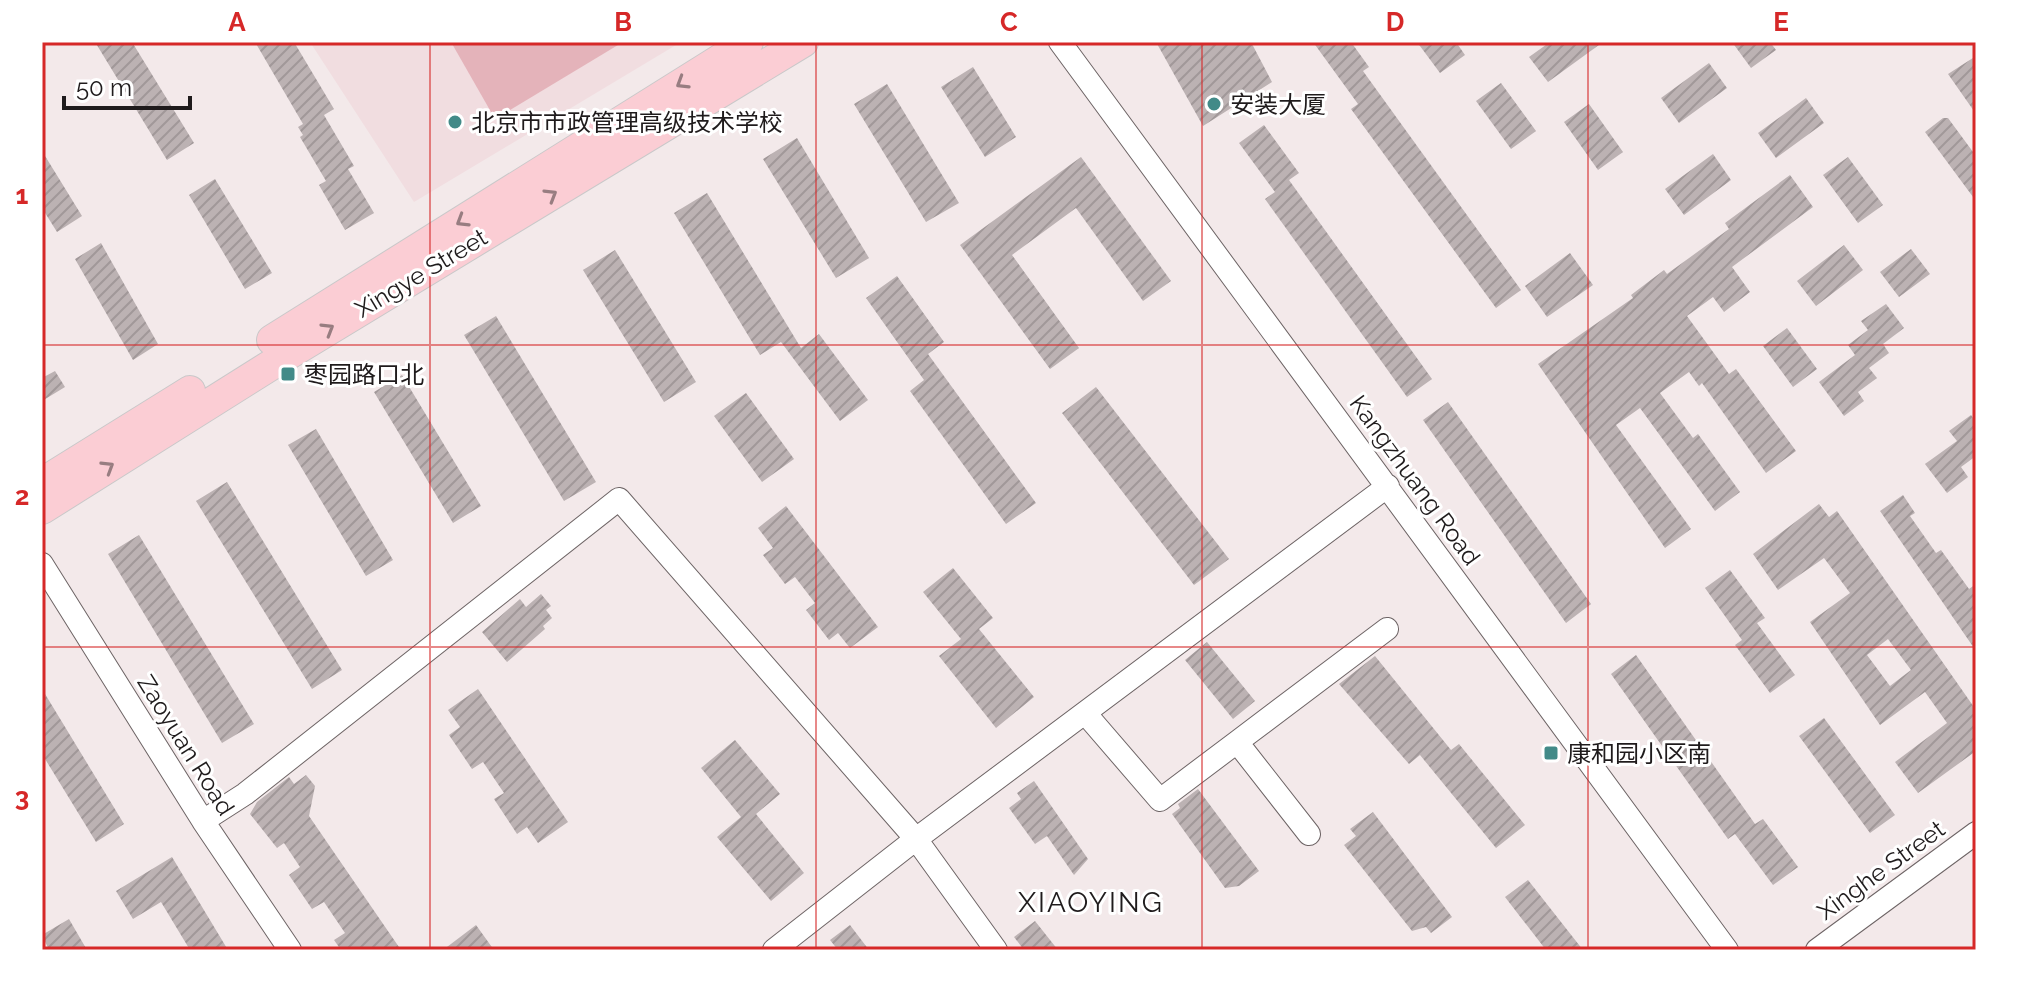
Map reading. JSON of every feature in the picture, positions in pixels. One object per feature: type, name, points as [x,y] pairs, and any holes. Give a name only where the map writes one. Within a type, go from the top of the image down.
[{"type":"main road","name":"Xingye Street","points":[[42,483],[748,42]]},
{"type":"main road","name":"Xingye Street","points":[[42,509],[279,360],[803,42]]},
{"type":"street","name":"Kangzhuang Road","points":[[1060,42],[1727,950]]},
{"type":"street","points":[[774,950],[916,839],[1388,486]]},
{"type":"street","points":[[203,821],[245,794],[619,499],[916,839],[996,950]]},
{"type":"street","name":"Zaoyuan Road","points":[[42,564],[203,821],[290,950]]},
{"type":"street","points":[[1085,713],[1160,800],[1387,629]]},
{"type":"street","points":[[1237,742],[1309,834]]},
{"type":"street","name":"Xinghe Street","points":[[1817,950],[1976,833]]},
{"type":"shaded area","name":"北京市市政管理高级技术学校","points":[[310,42],[681,42],[414,202]]},
{"type":"shaded area","points":[[451,42],[623,42],[495,119]]},
{"type":"building","points":[[95,42],[132,42],[194,143],[167,160]]},
{"type":"building","points":[[255,42],[294,42],[334,109],[324,115],[354,166],[348,169],[374,213],[345,230],[319,185],[326,181],[300,137],[303,135],[298,127],[303,124]]},
{"type":"building","name":"安装大厦","points":[[1156,42],[1251,42],[1272,82],[1203,126]]},
{"type":"building","points":[[1313,42],[1351,42],[1369,67],[1363,71],[1521,290],[1496,308],[1351,109],[1358,104]]},
{"type":"building","points":[[1417,42],[1456,42],[1465,55],[1440,73]]},
{"type":"building","points":[[1550,42],[1603,42],[1548,82],[1529,57]]},
{"type":"building","points":[[1732,42],[1770,42],[1776,50],[1751,68]]},
{"type":"building","points":[[1976,56],[1976,114],[1948,74]]},
{"type":"building","points":[[1709,63],[1727,88],[1679,123],[1661,98]]},
{"type":"building","points":[[973,67],[1016,137],[985,157],[941,87]]},
{"type":"building","points":[[1501,83],[1536,131],[1511,149],[1476,101]]},
{"type":"building","points":[[887,84],[959,203],[926,222],[854,104]]},
{"type":"building","points":[[1806,98],[1824,123],[1776,158],[1758,133]]},
{"type":"building","points":[[1589,104],[1623,152],[1598,170],[1564,122]]},
{"type":"building","points":[[1943,118],[1948,118],[1976,156],[1976,201],[1925,132]]},
{"type":"building","points":[[1264,125],[1299,173],[1289,180],[1432,379],[1407,397],[1265,199],[1275,192],[1239,143]]},
{"type":"building","points":[[797,138],[869,258],[836,278],[763,159]]},
{"type":"building","points":[[42,151],[82,216],[57,232],[42,208]]},
{"type":"building","points":[[1713,154],[1731,180],[1684,215],[1665,189]]},
{"type":"building","points":[[1081,157],[1171,281],[1143,301],[1076,208],[1012,255],[1079,348],[1050,369],[960,245]]},
{"type":"building","points":[[1848,157],[1883,205],[1858,223],[1823,175]]},
{"type":"building","points":[[1790,175],[1813,207],[1732,267],[1750,292],[1724,312],[1713,297],[1687,316],[1729,374],[1736,369],[1796,451],[1766,473],[1702,383],[1699,386],[1689,372],[1660,393],[1693,438],[1698,434],[1740,492],[1715,511],[1640,408],[1616,425],[1691,529],[1665,548],[1538,364],[1633,298],[1631,295],[1664,270],[1667,274],[1729,229],[1725,223]]},
{"type":"building","points":[[215,179],[272,273],[245,289],[189,195]]},
{"type":"building","points":[[707,193],[801,348],[819,334],[868,400],[840,421],[781,342],[760,355],[674,213]]},
{"type":"building","points":[[101,243],[158,344],[133,360],[75,259]]},
{"type":"building","points":[[1844,245],[1863,270],[1816,306],[1797,281]]},
{"type":"building","points":[[1911,249],[1930,274],[1899,297],[1880,272]]},
{"type":"building","points":[[615,250],[696,382],[664,402],[583,270]]},
{"type":"building","points":[[1570,253],[1593,285],[1547,317],[1525,286]]},
{"type":"building","points":[[897,276],[944,342],[928,354],[1036,503],[1006,524],[910,391],[924,380],[866,298]]},
{"type":"building","points":[[1886,304],[1904,328],[1883,344],[1889,353],[1869,368],[1877,378],[1858,392],[1864,401],[1844,416],[1819,382],[1855,355],[1848,345],[1868,330],[1861,321]]},
{"type":"building","points":[[496,316],[596,482],[564,501],[464,335]]},
{"type":"building","points":[[1787,328],[1817,369],[1793,387],[1763,346]]},
{"type":"building","points":[[55,371],[65,387],[42,401],[42,378]]},
{"type":"building","points":[[402,375],[481,506],[453,523],[374,392]]},
{"type":"building","points":[[1096,387],[1229,559],[1194,585],[1062,413]]},
{"type":"building","points":[[746,393],[794,459],[762,482],[714,416]]},
{"type":"building","points":[[1448,402],[1591,604],[1566,623],[1423,420]]},
{"type":"building","points":[[1971,415],[1976,422],[1976,456],[1961,467],[1968,477],[1947,493],[1925,464],[1957,441],[1949,431]]},
{"type":"building","points":[[316,429],[393,560],[366,576],[288,445]]},
{"type":"building","points":[[227,482],[342,670],[312,689],[196,501]]},
{"type":"building","points":[[1903,495],[1915,513],[1910,516],[1936,553],[1941,550],[1969,589],[1976,584],[1976,651],[1880,511]]},
{"type":"building","points":[[1819,504],[1829,517],[1837,511],[1976,710],[1976,751],[1918,793],[1895,762],[1947,723],[1925,692],[1880,725],[1810,622],[1850,593],[1824,558],[1778,590],[1753,554]],"holes":[[[1888,639],[1911,670],[1890,686],[1867,655]]]},
{"type":"building","points":[[786,506],[878,627],[850,648],[838,633],[829,640],[806,610],[815,603],[795,577],[785,584],[763,555],[773,548],[758,528]]},
{"type":"building","points":[[139,535],[254,724],[222,743],[108,554]]},
{"type":"building","points":[[953,568],[993,618],[979,629],[1034,697],[996,728],[939,656],[961,639],[923,592]]},
{"type":"building","points":[[1730,570],[1765,618],[1757,623],[1795,675],[1770,693],[1735,645],[1742,640],[1705,588]]},
{"type":"building","points":[[541,594],[551,606],[546,610],[552,618],[543,626],[545,629],[507,662],[482,632],[520,599],[526,607]]},
{"type":"building","points":[[1207,642],[1255,701],[1233,719],[1185,660]]},
{"type":"building","points":[[1636,655],[1755,824],[1763,819],[1798,867],[1773,885],[1735,834],[1728,839],[1611,674]]},
{"type":"building","points":[[1375,656],[1451,750],[1459,744],[1525,825],[1496,848],[1420,755],[1409,764],[1339,684]]},
{"type":"building","points":[[42,689],[124,824],[96,842],[42,754]]},
{"type":"building","points":[[478,689],[568,822],[538,843],[527,827],[517,834],[494,799],[504,793],[483,762],[472,769],[449,735],[460,727],[448,710]]},
{"type":"building","points":[[1824,718],[1895,815],[1870,833],[1799,736]]},
{"type":"building","points":[[735,740],[780,794],[756,814],[804,873],[771,901],[717,837],[741,817],[701,768]]},
{"type":"building","points":[[306,775],[315,786],[309,816],[401,950],[341,950],[334,940],[345,933],[324,902],[312,909],[289,875],[300,867],[284,843],[277,848],[250,814],[257,802],[289,777],[294,784]]},
{"type":"building","points":[[1034,781],[1088,859],[1074,875],[1047,836],[1035,844],[1009,808],[1021,799],[1017,793]]},
{"type":"building","points":[[1198,789],[1259,871],[1239,886],[1225,888],[1172,814],[1180,808],[1178,804]]},
{"type":"building","points":[[1373,812],[1452,917],[1431,933],[1426,927],[1412,931],[1344,845],[1356,836],[1350,829]]},
{"type":"building","points":[[172,857],[228,950],[190,950],[161,902],[133,919],[116,891]]},
{"type":"building","points":[[1528,880],[1583,950],[1546,950],[1505,897]]},
{"type":"building","points":[[69,919],[87,950],[49,950],[42,935]]},
{"type":"building","points":[[1035,921],[1058,950],[1024,950],[1014,937]]},
{"type":"building","points":[[476,925],[494,950],[443,950]]},
{"type":"building","points":[[850,925],[869,950],[838,950],[830,940]]},
{"type":"place","name":"安装大厦","points":[[1214,104]]},
{"type":"place","name":"北京市市政管理高级技术学校","points":[[455,122]]},
{"type":"place","name":"枣园路口北","points":[[288,374]]},
{"type":"place","name":"康和园小区南","points":[[1551,753]]},
{"type":"district","name":"XIAOYING","points":[[1091,902]]}]
